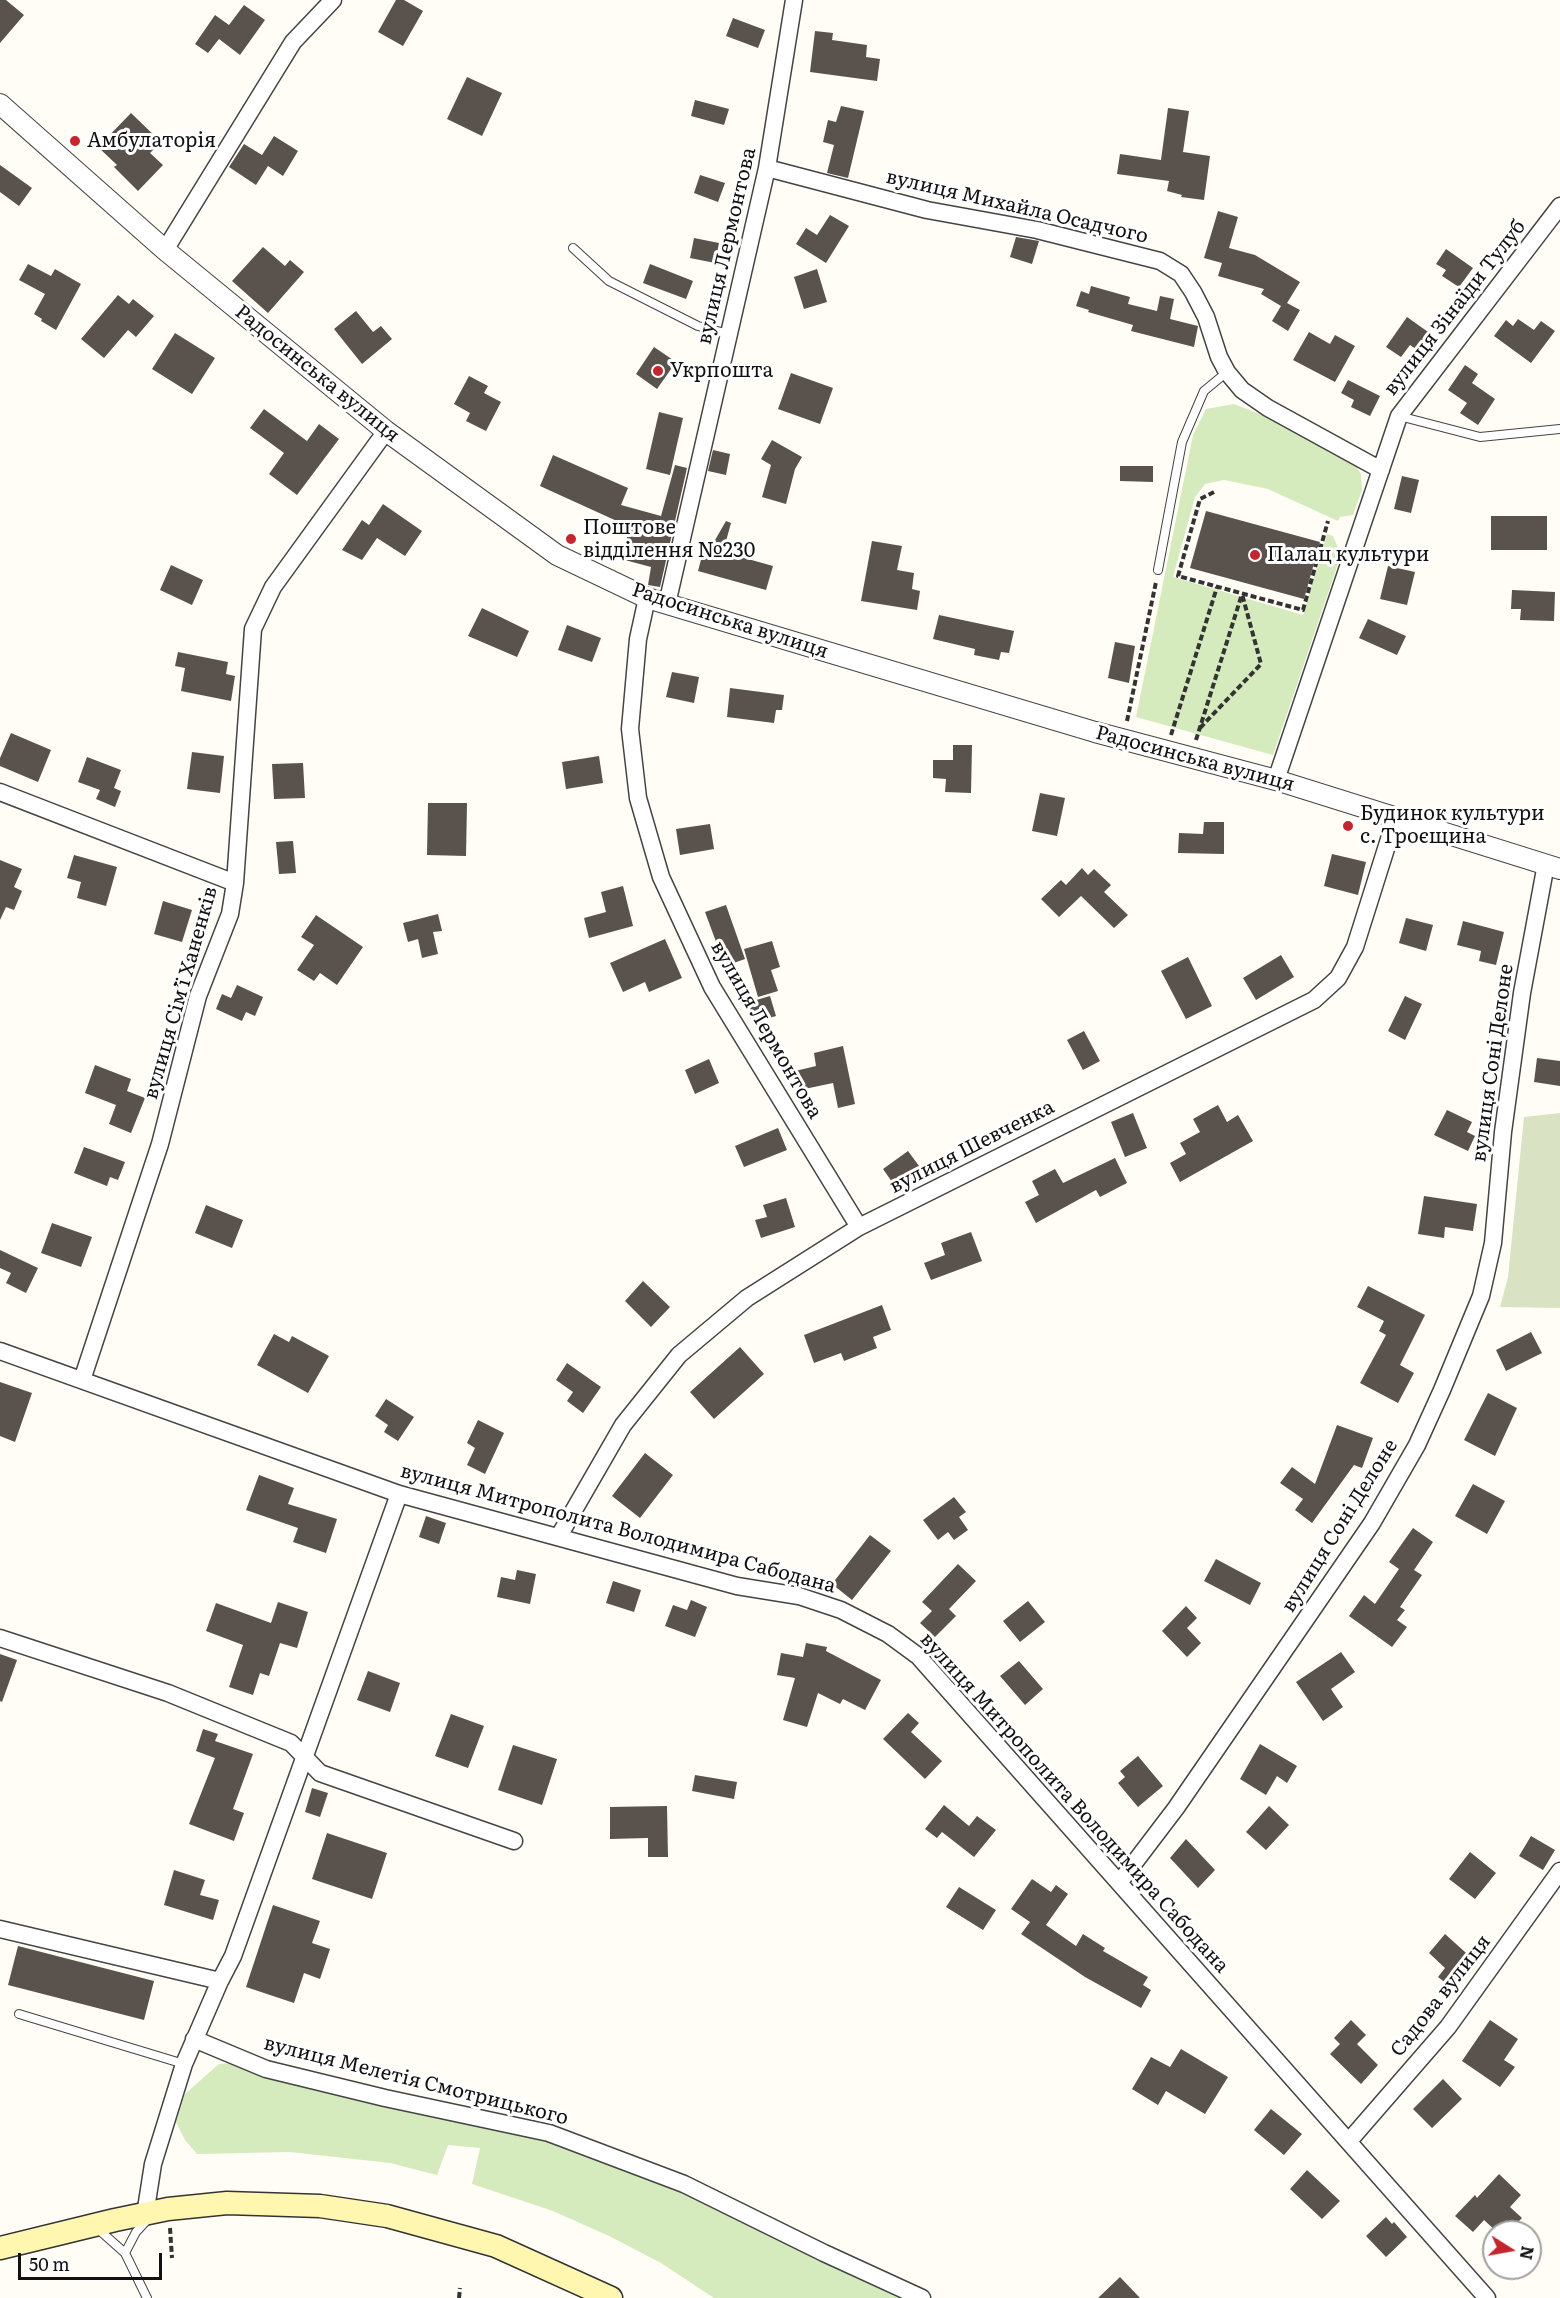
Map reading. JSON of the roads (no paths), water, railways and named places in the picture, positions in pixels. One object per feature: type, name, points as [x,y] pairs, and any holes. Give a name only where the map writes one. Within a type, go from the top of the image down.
[{"type":"main road","points":[[0,2248],[168,2209],[227,2203],[320,2206],[387,2216],[496,2246],[610,2298]]},
{"type":"street","points":[[165,250],[293,42],[333,0]]},
{"type":"street","name":"вулиця Лермонтова","points":[[667,604],[768,168],[794,0]]},
{"type":"street","name":"Радосинська вулиця","points":[[0,104],[165,250],[386,431],[557,555],[648,598],[667,604],[1122,739],[1276,780],[1553,866]]},
{"type":"street","name":"вулиця Михайла Осадчого","points":[[768,168],[927,210],[1037,230],[1160,261],[1181,274],[1193,292],[1206,317],[1219,357],[1227,372],[1242,390],[1268,408],[1381,470]]},
{"type":"street","name":"вулиця Зінаїди Тулуб","points":[[1276,780],[1399,416],[1560,206]]},
{"type":"street","name":"вулиця Сімʼї Ханенків","points":[[82,1380],[160,1144],[198,996],[230,914],[254,629],[273,587],[386,431]]},
{"type":"street","name":"вулиця Лермонтова","points":[[648,598],[638,639],[630,729],[638,798],[661,877],[712,987],[859,1227]]},
{"type":"street","points":[[0,792],[234,883]]},
{"type":"street","name":"вулиця Шевченка","points":[[559,1536],[622,1425],[679,1355],[747,1298],[859,1227],[1314,1000],[1338,978],[1355,947],[1396,817]]},
{"type":"street","name":"вулиця Соні Делоне","points":[[1119,1883],[1183,1799],[1372,1523],[1417,1445],[1442,1390],[1481,1296],[1493,1243],[1503,1132],[1522,993],[1553,866]]},
{"type":"street","name":"вулиця Митрополита Володимира Сабодана","points":[[0,1351],[399,1494],[737,1586],[799,1596],[841,1610],[888,1634],[918,1656],[1487,2298]]},
{"type":"street","points":[[150,2214],[153,2164],[184,2064],[233,1956],[399,1494]]},
{"type":"street","points":[[0,1638],[168,1693],[291,1743],[320,1773],[514,1841]]},
{"type":"street","name":"Садова вулиця","points":[[1349,2141],[1448,2028],[1560,1871]]},
{"type":"street","points":[[0,1929],[220,1982]]},
{"type":"street","name":"вулиця Мелетія Смотрицького","points":[[194,2039],[274,2071],[549,2133],[684,2184],[922,2298]]},
{"type":"lane","points":[[573,248],[609,281],[698,326],[729,334]]},
{"type":"lane","points":[[1158,570],[1182,442],[1204,391],[1227,372]]},
{"type":"lane","points":[[1399,416],[1480,437],[1560,429]]},
{"type":"lane","points":[[19,2014],[184,2064]]},
{"type":"lane","points":[[125,2253],[142,2223],[150,2214]]},
{"type":"lane","points":[[92,2225],[104,2232],[125,2253],[147,2298]]},
{"type":"place","name":"Амбулаторія","points":[[75,141]]},
{"type":"place","name":"Укрпошта","points":[[658,371]]},
{"type":"place","name":"Поштове відділення №230","points":[[571,539]]},
{"type":"place","name":"Палац культури","points":[[1255,555]]},
{"type":"place","name":"Будинок культури с. Троєщина","points":[[1348,826]]}]
